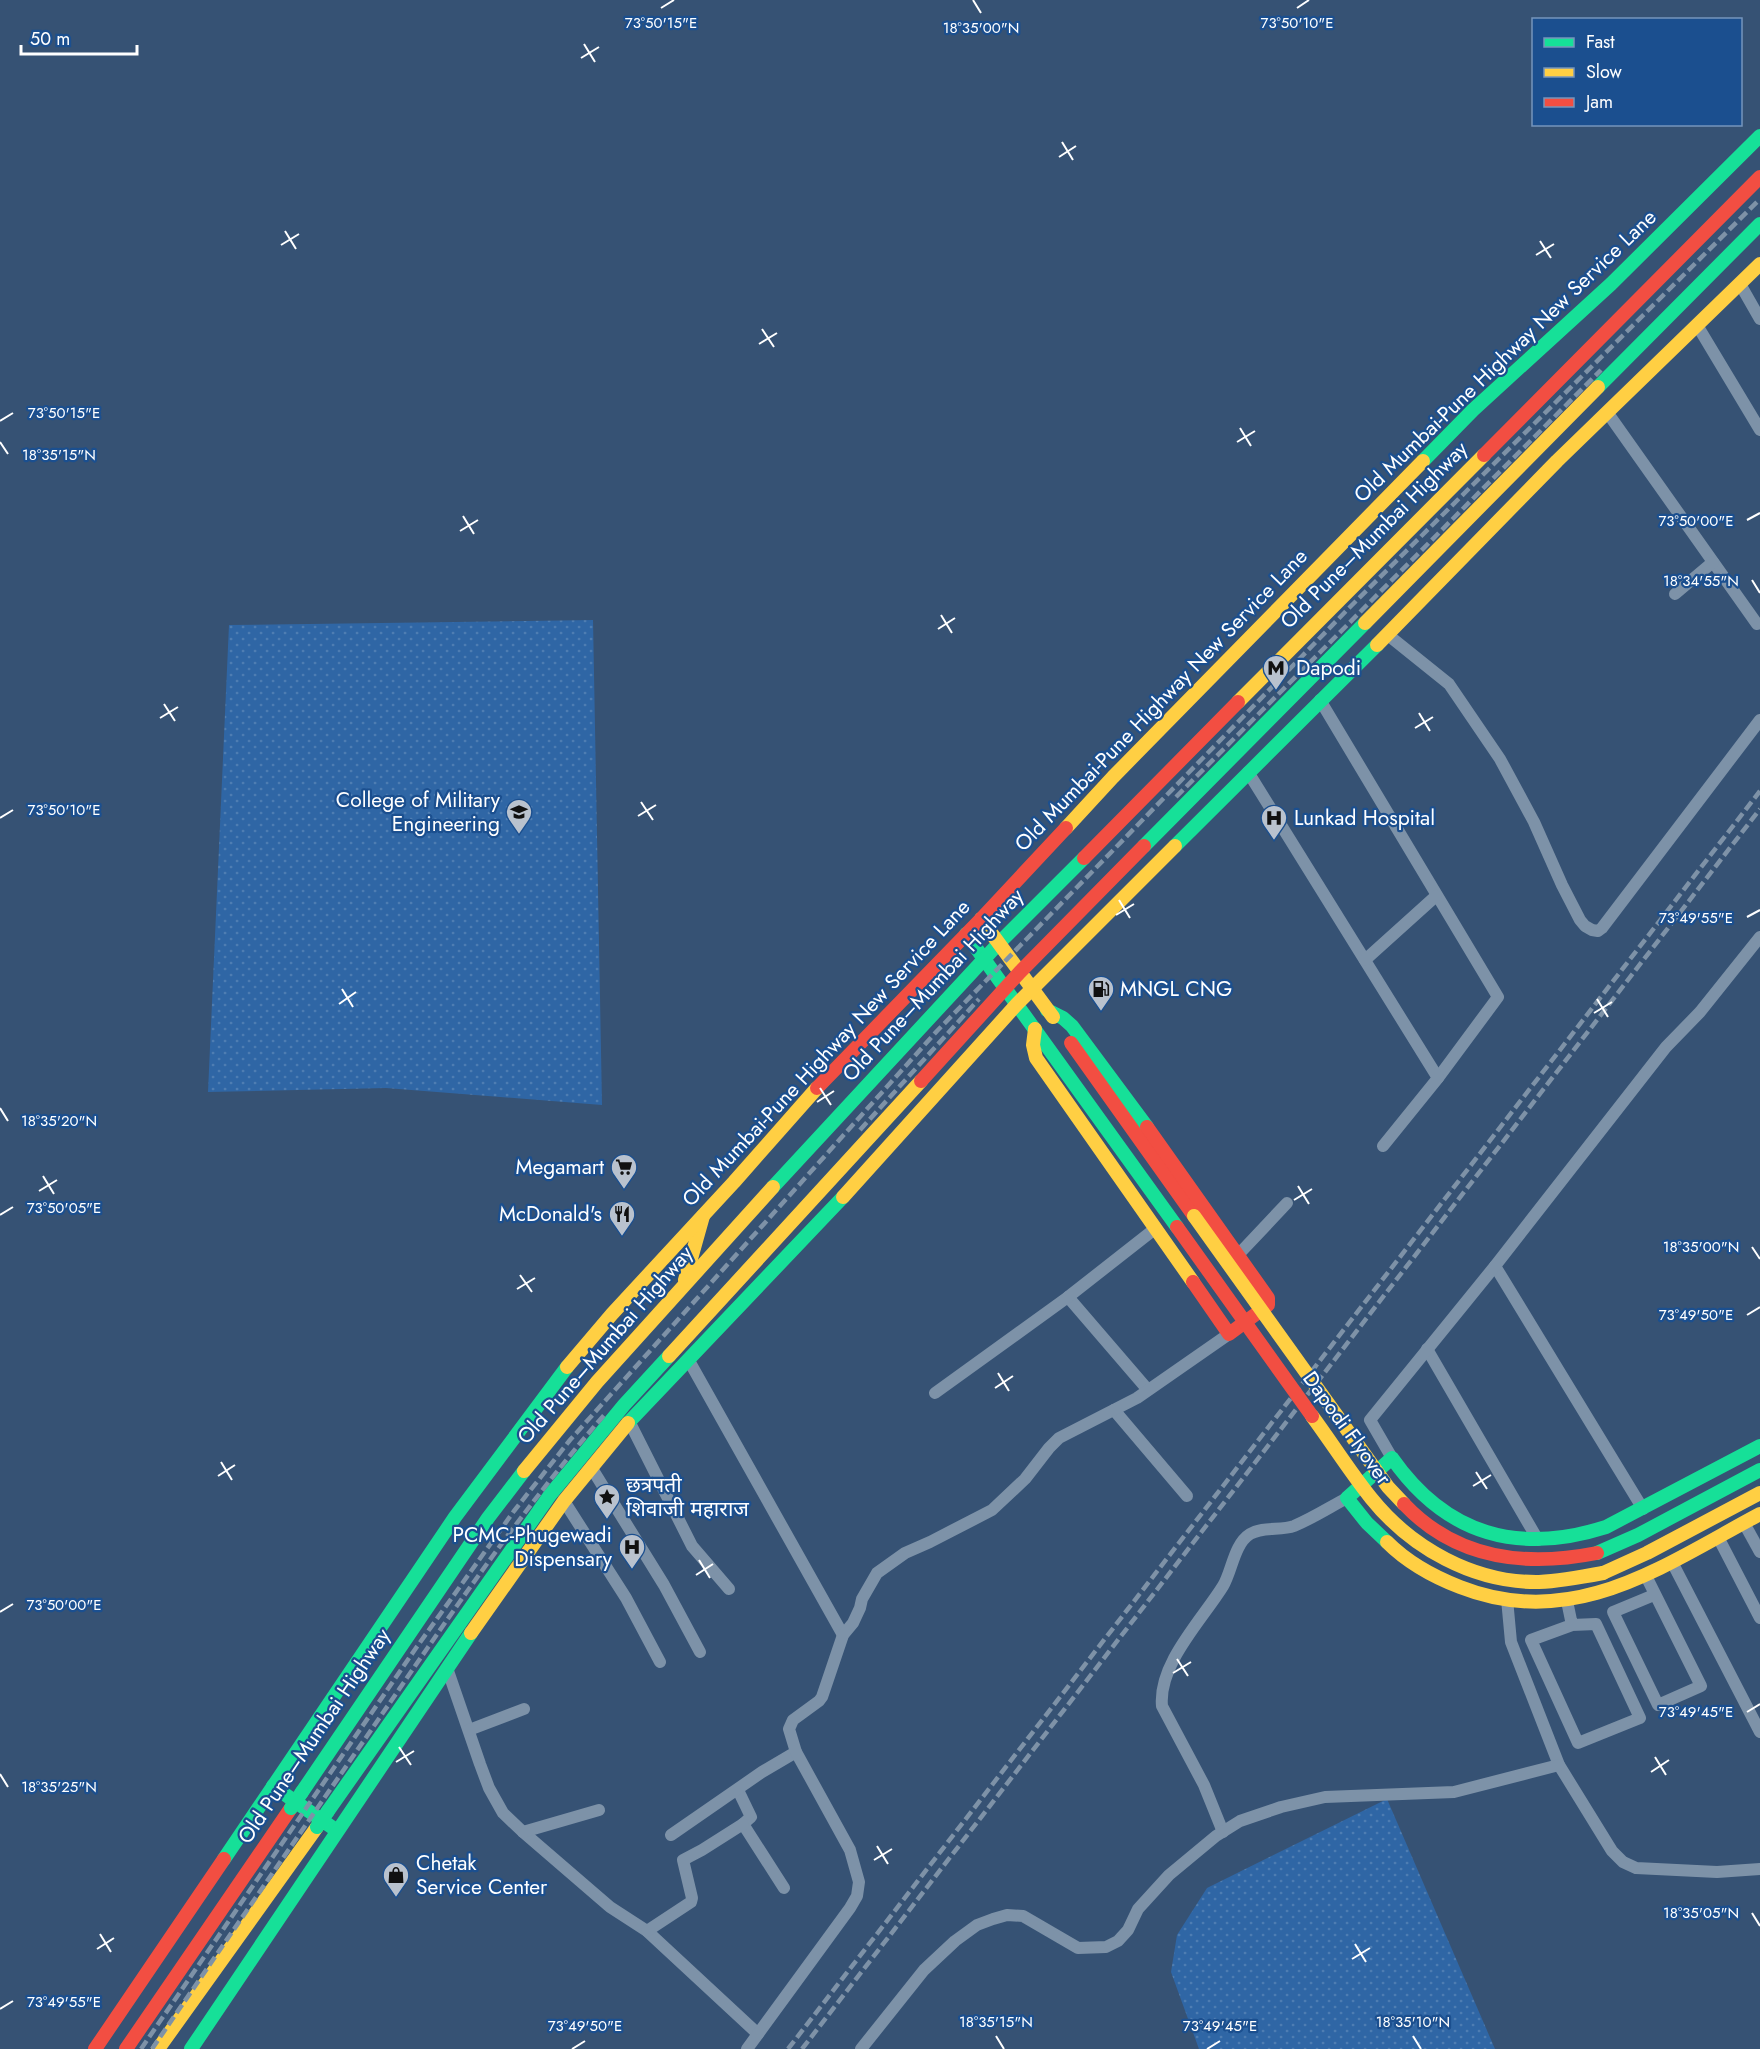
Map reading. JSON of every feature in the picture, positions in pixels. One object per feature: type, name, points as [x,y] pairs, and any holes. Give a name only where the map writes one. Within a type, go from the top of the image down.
[{"type":"main road","name":"Old Mumbai-Pune Highway New Service Lane","points":[[95,2049],[488,1470],[559,1376],[612,1314],[815,1090],[981,919],[1113,777],[1473,410],[1611,284],[1760,136]]},
{"type":"main road","name":"Old Pune–Mumbai Highway","points":[[126,2049],[488,1518],[524,1470],[597,1382],[742,1220],[999,943],[1760,177]]},
{"type":"main road","points":[[158,2049],[543,1504],[594,1439],[1020,972],[1760,224]]},
{"type":"main road","points":[[190,2049],[506,1581],[564,1502],[629,1421],[820,1222],[1017,1004],[1320,700],[1388,635],[1607,412],[1760,264]]},
{"type":"main road","name":"Dapodi Flyover","points":[[981,919],[1388,1487],[1412,1513],[1441,1534],[1462,1546],[1496,1557],[1528,1562],[1579,1558],[1597,1553],[1638,1535],[1760,1470]]},
{"type":"main road","name":"Dapodi Flyover","points":[[966,934],[1372,1499],[1399,1529],[1430,1552],[1472,1571],[1492,1577],[1547,1583],[1584,1578],[1647,1553],[1760,1493]]},
{"type":"main road","points":[[1035,1029],[1033,1045],[1036,1058],[1229,1334],[1268,1305],[1268,1298],[1151,1132],[1072,1026],[1063,1018],[1047,1010]]},
{"type":"main road","points":[[683,1286],[703,1216]]},
{"type":"main road","points":[[1760,1446],[1643,1509],[1590,1533],[1562,1540],[1500,1537],[1471,1527],[1452,1516],[1415,1487],[1392,1458],[1347,1498],[1371,1529],[1420,1568],[1466,1590],[1526,1602],[1567,1601],[1609,1591],[1646,1576],[1760,1514]]},
{"type":"main road","points":[[273,1786],[337,1830]]},
{"type":"street","points":[[1740,284],[1760,319]]},
{"type":"street","points":[[1697,325],[1760,430]]},
{"type":"street","points":[[1607,412],[1757,624]]},
{"type":"street","points":[[1675,594],[1713,562]]},
{"type":"street","points":[[1388,635],[1449,684],[1500,759],[1534,822],[1580,920],[1592,930],[1602,928],[1760,720]]},
{"type":"street","points":[[1320,700],[1498,998],[1383,1146]]},
{"type":"street","points":[[1248,772],[1438,1078]]},
{"type":"street","points":[[1365,960],[1436,896]]},
{"type":"street","points":[[1392,1458],[1371,1420],[1666,1047],[1700,1012],[1760,937]]},
{"type":"street","points":[[1238,1255],[1287,1203]]},
{"type":"street","points":[[934,1393],[1068,1297],[1156,1228]]},
{"type":"street","points":[[1495,1266],[1643,1509]]},
{"type":"street","points":[[1068,1297],[1148,1390]]},
{"type":"street","points":[[747,2049],[857,1896],[859,1882],[850,1850],[796,1752],[789,1729],[790,1724],[799,1715],[822,1697],[843,1635],[853,1623],[868,1586],[877,1573],[904,1552],[930,1542],[992,1510],[1025,1479],[1059,1438],[1148,1390],[1229,1334]]},
{"type":"street","points":[[1427,1349],[1538,1540]]},
{"type":"street","points":[[688,1359],[843,1635]]},
{"type":"street","points":[[1114,1410],[1187,1496]]},
{"type":"street","points":[[629,1421],[692,1546],[729,1589]]},
{"type":"street","points":[[591,1467],[664,1585],[700,1652]]},
{"type":"street","points":[[1222,1832],[1204,1785],[1162,1706],[1161,1695],[1164,1680],[1188,1635],[1223,1586],[1242,1542],[1251,1533],[1292,1527],[1347,1498]]},
{"type":"street","points":[[564,1502],[626,1598],[660,1662]]},
{"type":"street","points":[[1744,1522],[1760,1552]]},
{"type":"street","points":[[1718,1537],[1760,1618]]},
{"type":"street","points":[[1672,1562],[1760,1732]]},
{"type":"street","points":[[1646,1576],[1701,1686],[1658,1705],[1613,1612],[1654,1595]]},
{"type":"street","points":[[1507,1599],[1511,1642],[1559,1766],[1612,1851],[1623,1862],[1636,1868],[1717,1872],[1760,1869]]},
{"type":"street","points":[[1567,1601],[1572,1624]]},
{"type":"street","points":[[1572,1624],[1596,1624],[1640,1718],[1578,1743],[1531,1640],[1572,1624]]},
{"type":"street","points":[[447,1668],[489,1788],[503,1813],[610,1907],[647,1931],[758,2034]]},
{"type":"street","points":[[469,1730],[524,1709]]},
{"type":"street","points":[[671,1835],[762,1772],[796,1752]]},
{"type":"street","points":[[861,2049],[924,1970],[955,1941],[977,1926],[1007,1915],[1023,1916],[1078,1948],[1106,1947],[1118,1941],[1128,1930],[1138,1909],[1169,1875],[1191,1855],[1240,1821],[1281,1807],[1325,1797],[1454,1792],[1559,1766]]},
{"type":"street","points":[[647,1931],[691,1902],[683,1860],[751,1817],[738,1790]]},
{"type":"street","points":[[523,1832],[599,1810]]},
{"type":"street","points":[[743,1824],[784,1888]]},
{"type":"shaded area","points":[[593,620],[602,1105],[386,1088],[208,1092],[229,625]]},
{"type":"shaded area","points":[[1387,1799],[1495,2049],[1199,2049],[1171,1972],[1177,1935],[1207,1888]]},
{"type":"railway","points":[[141,2049],[416,1648],[514,1511],[570,1440],[937,1031],[1349,608],[1760,199]]},
{"type":"railway","points":[[1176,797],[1601,370]]},
{"type":"railway","points":[[788,2049],[1760,791]]},
{"type":"railway","points":[[802,2049],[1760,809]]},
{"type":"railway","points":[[860,1130],[979,999]]},
{"type":"railway","points":[[152,2049],[460,1602],[545,1487],[605,1414]]},
{"type":"traffic: fast","points":[[1423,461],[1473,410],[1611,284],[1760,136]]},
{"type":"traffic: fast","points":[[1598,387],[1760,224]]},
{"type":"traffic: fast","points":[[1144,846],[1365,623]]},
{"type":"traffic: fast","points":[[1175,846],[1377,645]]},
{"type":"traffic: fast","points":[[773,1187],[999,943],[1084,858]]},
{"type":"traffic: fast","points":[[966,934],[1177,1227]]},
{"type":"traffic: fast","points":[[1047,1010],[1063,1018],[1072,1026],[1147,1127]]},
{"type":"traffic: fast","points":[[628,1423],[843,1197]]},
{"type":"traffic: fast","points":[[328,1811],[550,1495],[624,1405],[669,1356]]},
{"type":"traffic: fast","points":[[224,1859],[455,1517],[567,1367]]},
{"type":"traffic: fast","points":[[1387,1542],[1367,1523],[1347,1498],[1392,1458],[1413,1484],[1436,1505],[1460,1521],[1486,1532],[1514,1538],[1543,1539],[1574,1535],[1606,1527],[1760,1446]]},
{"type":"traffic: fast","points":[[1597,1553],[1638,1535],[1760,1470]]},
{"type":"traffic: fast","points":[[302,1792],[488,1518],[524,1471]]},
{"type":"traffic: fast","points":[[191,2049],[471,1633]]},
{"type":"traffic: fast","points":[[273,1786],[333,1828]]},
{"type":"traffic: fast","points":[[291,1808],[302,1792]]},
{"type":"traffic: fast","points":[[317,1827],[328,1811]]},
{"type":"traffic: slow","points":[[1377,645],[1557,461],[1760,264]]},
{"type":"traffic: slow","points":[[1365,623],[1598,387]]},
{"type":"traffic: slow","points":[[1238,702],[1484,455]]},
{"type":"traffic: slow","points":[[1066,828],[1113,777],[1423,461]]},
{"type":"traffic: slow","points":[[843,1197],[1017,1004],[1175,846]]},
{"type":"traffic: slow","points":[[981,919],[1053,1017]]},
{"type":"traffic: slow","points":[[1035,1029],[1033,1045],[1036,1058],[1193,1282]]},
{"type":"traffic: slow","points":[[669,1356],[921,1081]]},
{"type":"traffic: slow","points":[[567,1367],[612,1314],[817,1088]]},
{"type":"traffic: slow","points":[[524,1471],[597,1382],[773,1187]]},
{"type":"traffic: slow","points":[[685,1280],[703,1216]]},
{"type":"traffic: slow","points":[[1194,1216],[1388,1487],[1404,1504]]},
{"type":"traffic: slow","points":[[1312,1416],[1363,1488],[1387,1516],[1425,1547],[1446,1559],[1468,1569],[1515,1581],[1539,1582],[1603,1573]]},
{"type":"traffic: slow","points":[[471,1633],[564,1501],[628,1423]]},
{"type":"traffic: slow","points":[[1603,1573],[1647,1553],[1760,1493]]},
{"type":"traffic: slow","points":[[1387,1542],[1421,1568],[1460,1587],[1502,1599],[1541,1602],[1580,1597],[1617,1586],[1689,1553],[1760,1514]]},
{"type":"traffic: slow","points":[[158,2049],[317,1827]]},
{"type":"traffic: jam","points":[[1484,455],[1760,177]]},
{"type":"traffic: jam","points":[[1084,858],[1238,702]]},
{"type":"traffic: jam","points":[[817,1088],[1066,828]]},
{"type":"traffic: jam","points":[[921,1081],[1020,972],[1144,846]]},
{"type":"traffic: jam","points":[[1071,1043],[1194,1216]]},
{"type":"traffic: jam","points":[[1147,1127],[1268,1298],[1268,1305],[1229,1334],[1193,1282]]},
{"type":"traffic: jam","points":[[1177,1227],[1312,1416]]},
{"type":"traffic: jam","points":[[1404,1504],[1425,1523],[1447,1537],[1470,1548],[1494,1555],[1544,1559],[1597,1553]]},
{"type":"traffic: jam","points":[[126,2049],[291,1808]]},
{"type":"traffic: jam","points":[[95,2049],[224,1859]]},
{"type":"place","name":"Dapodi","points":[[1276,691]]},
{"type":"place","name":"College of Military Engineering","points":[[519,835]]},
{"type":"place","name":"Lunkad Hospital","points":[[1274,841]]},
{"type":"place","name":"MNGL CNG","points":[[1101,1012]]},
{"type":"place","name":"Megamart","points":[[624,1190]]},
{"type":"place","name":"McDonald's","points":[[622,1237]]},
{"type":"place","name":"छत्रपती शिवाजी महाराज","points":[[607,1520]]},
{"type":"place","name":"PCMC-Phugewadi Dispensary","points":[[632,1570]]},
{"type":"place","name":"Chetak Service Center","points":[[396,1898]]}]
